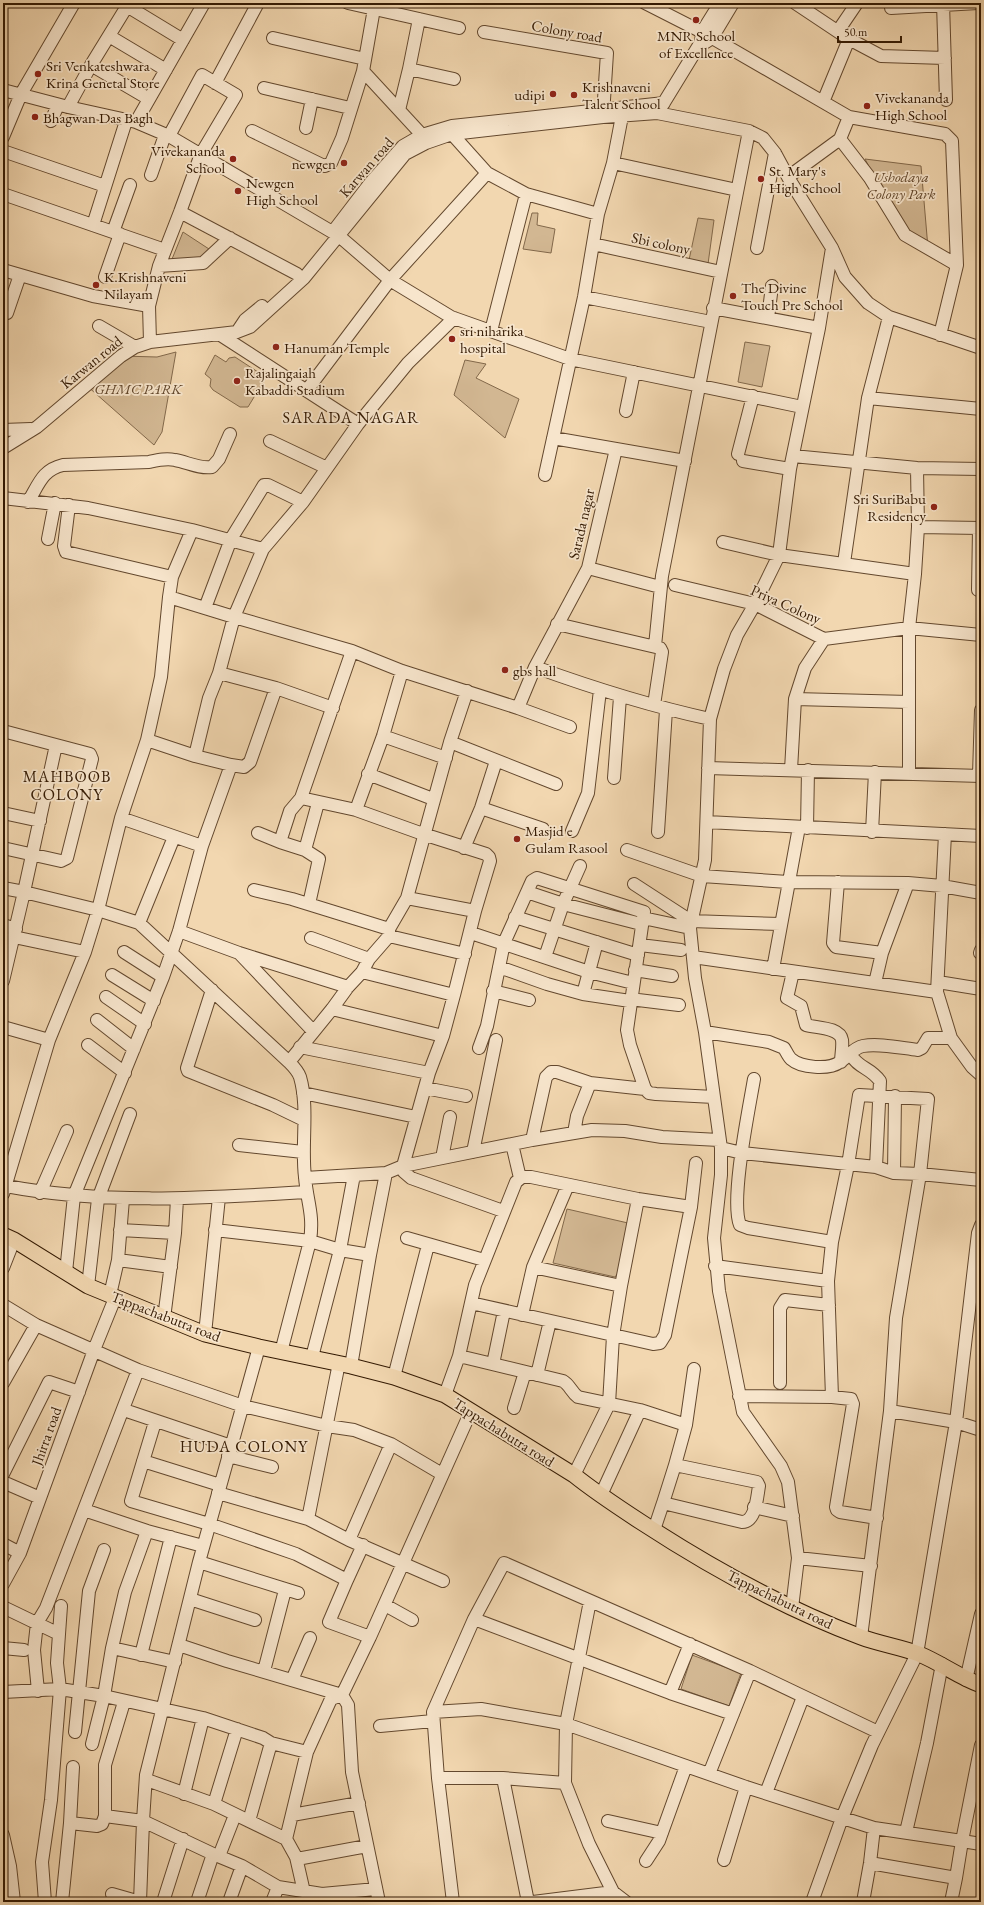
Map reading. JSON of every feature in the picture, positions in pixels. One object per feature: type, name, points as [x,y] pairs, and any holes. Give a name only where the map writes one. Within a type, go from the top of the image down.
[{"type":"main road","name":"Tappachabutra road","points":[[9,1237],[88,1286],[205,1334],[259,1348],[345,1364],[394,1377],[445,1395],[574,1475],[601,1495],[687,1552],[792,1608],[862,1638],[917,1654],[942,1664],[966,1680],[981,1685]]},
{"type":"street","points":[[3,138],[21,94],[74,3]]},
{"type":"street","points":[[215,83],[258,3]]},
{"type":"street","points":[[348,3],[374,6],[419,19],[459,28]]},
{"type":"street","points":[[645,3],[705,38],[849,117],[945,134],[952,141],[958,265],[940,335]]},
{"type":"street","points":[[705,38],[720,3]]},
{"type":"street","points":[[660,108],[705,38],[733,3]]},
{"type":"street","points":[[838,31],[857,3]]},
{"type":"street","points":[[891,8],[978,3]]},
{"type":"street","points":[[51,121],[91,65],[128,4],[183,40]]},
{"type":"street","points":[[943,4],[946,100]]},
{"type":"street","points":[[93,225],[105,186],[131,121],[149,99],[166,70],[183,40],[199,5]]},
{"type":"street","points":[[802,5],[849,39],[881,56],[945,58]]},
{"type":"street","points":[[252,131],[325,166],[331,164],[338,150],[364,64],[374,6]]},
{"type":"street","points":[[399,110],[419,19]]},
{"type":"street","name":"Colony road","points":[[484,32],[607,53],[602,113]]},
{"type":"street","points":[[109,36],[166,70]]},
{"type":"street","points":[[273,38],[364,64],[399,110],[424,139]]},
{"type":"street","points":[[823,102],[849,39]]},
{"type":"street","points":[[91,65],[149,99]]},
{"type":"street","points":[[409,69],[454,79]]},
{"type":"street","points":[[150,342],[149,306],[159,266],[201,154],[236,95],[202,75],[167,135],[151,175]]},
{"type":"street","points":[[264,88],[350,108]]},
{"type":"street","points":[[3,90],[62,106],[131,121],[167,135],[336,234],[390,280],[454,318],[570,359],[700,384],[802,407]]},
{"type":"street","points":[[306,128],[312,99]]},
{"type":"street","name":"Karwan road","points":[[237,332],[245,320],[297,274],[336,234],[405,154],[424,139],[452,126],[660,108],[749,131]]},
{"type":"street","points":[[544,475],[584,297],[598,214],[613,163],[622,112]]},
{"type":"street","name":"Karwan road","points":[[424,139],[602,113]]},
{"type":"street","points":[[788,177],[840,139],[849,117]]},
{"type":"street","points":[[655,646],[660,587],[700,384],[713,308],[749,131],[763,138],[775,153],[788,177],[832,248],[845,277],[868,304],[889,317],[981,348]]},
{"type":"street","points":[[452,134],[487,173],[526,194],[598,214]]},
{"type":"street","points":[[840,139],[870,178],[905,235],[958,265]]},
{"type":"street","points":[[3,151],[105,186]]},
{"type":"street","points":[[758,248],[775,153]]},
{"type":"street","points":[[613,163],[737,190]]},
{"type":"street","points":[[307,390],[390,280],[487,173]]},
{"type":"street","points":[[105,277],[120,212],[130,185]]},
{"type":"street","points":[[3,194],[165,250]]},
{"type":"street","points":[[491,331],[526,194]]},
{"type":"street","points":[[99,204],[120,212]]},
{"type":"street","points":[[180,212],[297,274]]},
{"type":"street","name":"Karwan road","points":[[3,448],[36,427],[121,356],[135,347],[150,342],[237,332],[250,327],[304,278],[336,234]]},
{"type":"street","points":[[159,266],[203,262],[230,238]]},
{"type":"street","name":"Sbi colony","points":[[593,244],[721,272]]},
{"type":"street","points":[[792,1608],[798,1558],[788,1482],[781,1466],[743,1412],[715,1266],[714,1238],[721,1175],[720,1144],[706,1032],[695,978],[690,924],[702,876],[707,822],[710,719],[724,669],[737,635],[755,604],[779,555],[790,469],[819,328],[832,248]]},
{"type":"street","points":[[3,270],[93,296],[149,306]]},
{"type":"street","points":[[3,312],[7,313],[20,275]]},
{"type":"street","points":[[768,318],[772,286]]},
{"type":"street","points":[[584,297],[711,322]]},
{"type":"street","points":[[713,308],[819,328]]},
{"type":"street","points":[[844,564],[857,461],[868,398],[889,317]]},
{"type":"street","points":[[195,756],[209,698],[218,673],[234,617],[263,549],[303,502],[358,424],[408,363],[454,318]]},
{"type":"street","points":[[99,326],[135,347]]},
{"type":"street","points":[[219,334],[358,424]]},
{"type":"street","points":[[626,411],[634,372]]},
{"type":"street","points":[[753,396],[740,457],[790,469]]},
{"type":"street","points":[[868,398],[981,409]]},
{"type":"street","points":[[3,430],[32,429]]},
{"type":"street","points":[[28,502],[44,476],[51,468],[63,465],[149,462],[162,459],[174,459],[197,467],[212,467],[219,459],[230,434]]},
{"type":"street","points":[[553,438],[685,461]]},
{"type":"street","points":[[270,441],[327,468]]},
{"type":"street","name":"Sarada nagar","points":[[518,708],[535,667],[588,568],[616,449]]},
{"type":"street","points":[[793,456],[917,468],[981,469]]},
{"type":"street","points":[[909,773],[909,628],[918,528],[917,468]]},
{"type":"street","points":[[205,608],[231,539],[264,485],[268,485],[303,502]]},
{"type":"street","points":[[3,498],[88,508],[231,539],[263,549]]},
{"type":"street","points":[[48,539],[55,503]]},
{"type":"street","points":[[69,506],[64,546],[66,552],[172,578]]},
{"type":"street","points":[[918,528],[980,529],[978,590]]},
{"type":"street","points":[[192,530],[172,578],[161,677],[147,740],[121,818],[98,910],[85,952],[49,1040],[4,1190],[98,1199],[219,1197],[307,1192]]},
{"type":"street","points":[[723,542],[779,555],[915,574]]},
{"type":"street","points":[[588,568],[660,587]]},
{"type":"street","name":"Priya Colony","points":[[675,585],[755,604],[824,638],[909,628],[981,635]]},
{"type":"street","points":[[169,597],[352,651],[402,671],[467,691],[570,727]]},
{"type":"street","points":[[557,624],[655,646],[660,648],[662,652],[658,832]]},
{"type":"street","points":[[791,770],[795,699],[805,668],[824,638]]},
{"type":"street","points":[[280,842],[290,811],[301,798],[352,651]]},
{"type":"street","points":[[535,667],[620,697],[710,719]]},
{"type":"street","points":[[356,810],[383,736],[402,671]]},
{"type":"street","points":[[218,673],[276,688],[333,708]]},
{"type":"street","points":[[147,740],[195,756],[244,767],[250,762],[276,688]]},
{"type":"street","points":[[572,830],[588,793],[600,690]]},
{"type":"street","points":[[289,1062],[348,987],[362,972],[369,959],[389,933],[407,898],[433,798],[467,691]]},
{"type":"street","points":[[614,778],[620,697]]},
{"type":"street","points":[[795,699],[909,702]]},
{"type":"street","points":[[708,768],[980,775],[981,710]]},
{"type":"street","points":[[3,732],[90,754],[92,759],[67,858],[61,861],[32,853],[3,848]]},
{"type":"street","points":[[383,736],[446,758]]},
{"type":"street","points":[[450,742],[556,784]]},
{"type":"street","points":[[3,981],[56,745]]},
{"type":"street","points":[[464,848],[481,808],[496,761]]},
{"type":"street","points":[[66,1272],[74,1196],[163,977],[179,931],[202,846],[231,765]]},
{"type":"street","points":[[773,969],[788,882],[803,828],[808,770]]},
{"type":"street","points":[[872,832],[875,772]]},
{"type":"street","points":[[368,774],[433,798]]},
{"type":"street","points":[[301,798],[318,803],[356,810],[464,848],[486,854],[489,857],[490,861],[475,911],[471,933],[443,1036],[429,1073],[403,1166],[404,1172],[411,1178],[503,1211]]},
{"type":"street","points":[[305,850],[318,803]]},
{"type":"street","points":[[481,808],[543,829]]},
{"type":"street","points":[[3,813],[40,821]]},
{"type":"street","points":[[121,818],[202,846]]},
{"type":"street","points":[[707,822],[872,832],[981,836]]},
{"type":"street","points":[[258,833],[305,850],[319,859],[309,904]]},
{"type":"street","points":[[945,834],[938,987],[951,1038],[972,1067],[981,1075]]},
{"type":"street","points":[[140,923],[174,837]]},
{"type":"street","points":[[627,850],[702,876],[788,882],[908,883],[942,886],[981,893]]},
{"type":"street","points":[[545,957],[563,904],[580,866]]},
{"type":"street","points":[[479,1048],[487,1026],[504,943],[532,881],[538,878],[644,912],[630,1000],[627,1030],[630,1045],[645,1089],[649,1093],[656,1094],[714,1096]]},
{"type":"street","points":[[838,882],[833,943],[836,947],[882,953]]},
{"type":"street","points":[[875,983],[882,953],[908,883]]},
{"type":"street","points":[[634,884],[690,924]]},
{"type":"street","points":[[3,888],[98,910],[140,923],[289,1062],[299,1075],[303,1093],[303,1152],[305,1178],[312,1225],[310,1241],[281,1352]]},
{"type":"street","points":[[254,890],[309,904],[389,933],[465,954]]},
{"type":"street","points":[[527,892],[563,904],[642,921],[690,924],[780,924]]},
{"type":"street","points":[[407,898],[475,911]]},
{"type":"street","points":[[515,917],[596,942],[639,950],[681,950]]},
{"type":"street","points":[[3,925],[15,933],[85,952]]},
{"type":"street","points":[[179,931],[239,953],[348,987]]},
{"type":"street","points":[[471,933],[589,972],[633,983]]},
{"type":"street","points":[[310,938],[369,959]]},
{"type":"street","points":[[583,994],[596,942]]},
{"type":"street","points":[[124,952],[163,977]]},
{"type":"street","points":[[239,953],[313,1031]]},
{"type":"street","points":[[693,957],[875,983],[981,989]]},
{"type":"street","points":[[499,967],[547,984],[583,994],[679,1005]]},
{"type":"street","points":[[635,970],[672,976]]},
{"type":"street","points":[[362,972],[454,995]]},
{"type":"street","points":[[793,972],[787,998],[801,1006],[806,1024],[834,1031],[840,1035],[842,1040],[840,1062]]},
{"type":"street","points":[[112,975],[154,1001]]},
{"type":"street","points":[[212,990],[187,1068],[188,1071],[273,1105],[304,1120]]},
{"type":"street","points":[[493,991],[528,1000]]},
{"type":"street","points":[[106,997],[145,1024]]},
{"type":"street","points":[[332,1009],[443,1036]]},
{"type":"street","points":[[97,1020],[134,1049]]},
{"type":"street","points":[[3,1027],[49,1040]]},
{"type":"street","points":[[706,1032],[769,1042],[784,1048],[790,1058],[797,1063],[825,1067],[834,1066],[856,1049],[865,1046],[918,1050],[922,1048],[928,1038],[951,1038]]},
{"type":"street","points":[[473,1152],[496,1040]]},
{"type":"street","points":[[88,1045],[124,1072]]},
{"type":"street","points":[[300,1048],[429,1073]]},
{"type":"street","points":[[850,1054],[856,1063],[874,1072],[880,1081],[878,1097],[876,1167]]},
{"type":"street","points":[[532,1140],[546,1077],[550,1072],[557,1072],[590,1084],[645,1089]]},
{"type":"street","points":[[754,1079],[742,1153],[737,1218],[740,1225],[748,1228],[832,1242]]},
{"type":"street","points":[[574,1133],[577,1116],[590,1084]]},
{"type":"street","points":[[425,1088],[466,1096]]},
{"type":"street","points":[[303,1093],[416,1117]]},
{"type":"street","points":[[832,1397],[828,1281],[832,1242],[848,1165],[859,1095],[928,1099],[920,1174],[896,1318],[890,1411],[862,1638]]},
{"type":"street","points":[[894,1173],[895,1096]]},
{"type":"street","points":[[88,1286],[98,1199],[130,1114]]},
{"type":"street","points":[[442,1158],[450,1117]]},
{"type":"street","points":[[305,1178],[386,1173],[403,1166],[532,1140],[592,1130],[625,1131],[720,1144],[742,1153],[876,1167],[894,1173],[981,1180]]},
{"type":"street","points":[[40,1193],[67,1131]]},
{"type":"street","points":[[512,1144],[520,1178]]},
{"type":"street","points":[[239,1145],[303,1152]]},
{"type":"street","points":[[471,1304],[613,1336],[654,1344],[660,1342],[665,1335],[691,1207],[696,1163]]},
{"type":"street","points":[[308,1519],[327,1426],[345,1364],[370,1255],[386,1173]]},
{"type":"street","points":[[312,1357],[340,1250],[354,1175]]},
{"type":"street","points":[[445,1395],[459,1356],[475,1285],[503,1211],[516,1182],[522,1176],[638,1200],[691,1207]]},
{"type":"street","points":[[522,1315],[533,1267],[568,1185]]},
{"type":"street","points":[[205,1334],[219,1197]]},
{"type":"street","points":[[164,1318],[175,1233],[177,1198]]},
{"type":"street","name":"Jhirra road","points":[[3,1584],[20,1553],[79,1392],[112,1296],[118,1260],[123,1199]]},
{"type":"street","points":[[574,1475],[609,1404],[613,1336],[638,1200]]},
{"type":"street","points":[[812,1902],[842,1818],[878,1732],[917,1654],[956,1422],[978,1233],[981,1225]]},
{"type":"street","points":[[120,1230],[175,1233]]},
{"type":"street","points":[[215,1230],[310,1241],[340,1250],[370,1255]]},
{"type":"street","points":[[3,1268],[9,1237]]},
{"type":"street","points":[[407,1238],[484,1260]]},
{"type":"street","points":[[394,1377],[428,1245]]},
{"type":"street","points":[[118,1260],[171,1267]]},
{"type":"street","points":[[715,1266],[828,1281]]},
{"type":"street","points":[[533,1267],[621,1286]]},
{"type":"street","points":[[780,1384],[780,1308],[782,1303],[785,1300],[829,1305]]},
{"type":"street","points":[[3,1305],[36,1326],[138,1370],[243,1406],[327,1426],[354,1430],[391,1444],[442,1474]]},
{"type":"street","points":[[493,1364],[504,1311]]},
{"type":"street","points":[[537,1375],[550,1321]]},
{"type":"street","points":[[3,1383],[36,1326]]},
{"type":"street","points":[[112,1894],[140,1902],[142,1821],[147,1780],[146,1775],[203,1546],[259,1348]]},
{"type":"street","points":[[459,1356],[563,1381],[567,1384],[573,1394],[578,1397],[640,1410],[686,1425]]},
{"type":"street","points":[[654,1530],[686,1425],[694,1369]]},
{"type":"street","points":[[38,1691],[34,1650],[37,1623],[46,1608],[124,1410],[138,1370]]},
{"type":"street","points":[[514,1408],[525,1372]]},
{"type":"street","points":[[3,1474],[49,1382],[79,1392]]},
{"type":"street","points":[[739,1396],[848,1397],[851,1399],[853,1404],[837,1510],[877,1518]]},
{"type":"street","points":[[124,1410],[272,1467]]},
{"type":"street","points":[[601,1495],[640,1410]]},
{"type":"street","points":[[286,1838],[307,1752],[331,1699],[342,1694],[370,1637],[471,1411]]},
{"type":"street","points":[[890,1411],[956,1422],[981,1430]]},
{"type":"street","points":[[154,1422],[131,1501],[209,1524],[296,1554],[347,1580]]},
{"type":"street","points":[[349,1540],[391,1444]]},
{"type":"street","points":[[142,1460],[219,1489],[308,1519],[349,1540],[403,1562],[443,1581]]},
{"type":"street","points":[[663,1504],[742,1522],[748,1522],[751,1520],[759,1486],[757,1482],[675,1465]]},
{"type":"street","points":[[3,1482],[40,1498]]},
{"type":"street","points":[[754,1507],[793,1516]]},
{"type":"street","points":[[84,1510],[147,1531],[203,1546]]},
{"type":"street","points":[[92,1744],[104,1696],[112,1648],[124,1592],[147,1531]]},
{"type":"street","points":[[141,1655],[172,1537]]},
{"type":"street","points":[[3,1544],[20,1553]]},
{"type":"street","points":[[363,1545],[329,1622],[370,1637]]},
{"type":"street","points":[[75,1732],[89,1591],[104,1550]]},
{"type":"street","points":[[798,1558],[871,1566]]},
{"type":"street","points":[[199,1562],[298,1593]]},
{"type":"street","points":[[453,1902],[438,1778],[433,1717],[474,1619],[504,1563],[750,1671],[878,1732]]},
{"type":"street","points":[[264,1671],[285,1590]]},
{"type":"street","points":[[190,1599],[255,1620]]},
{"type":"street","points":[[590,1602],[566,1724],[565,1783],[588,1844],[613,1892],[626,1902]]},
{"type":"street","points":[[385,1605],[412,1620]]},
{"type":"street","points":[[44,1902],[42,1862],[51,1800],[60,1689],[57,1662],[61,1606]]},
{"type":"street","points":[[3,1607],[59,1634]]},
{"type":"street","points":[[966,1680],[981,1614]]},
{"type":"street","points":[[474,1619],[670,1693],[733,1714]]},
{"type":"street","points":[[292,1680],[310,1638]]},
{"type":"street","points":[[670,1693],[690,1644]]},
{"type":"street","points":[[179,1645],[227,1661],[342,1694],[348,1706],[352,1772],[379,1902]]},
{"type":"street","points":[[3,1648],[24,1650]]},
{"type":"street","points":[[112,1648],[175,1662]]},
{"type":"street","points":[[906,1832],[927,1743],[942,1664]]},
{"type":"street","points":[[709,1774],[750,1671]]},
{"type":"street","points":[[3,1692],[60,1689],[104,1696],[124,1702],[203,1718],[263,1738],[271,1743],[307,1752]]},
{"type":"street","points":[[766,1793],[803,1696]]},
{"type":"street","points":[[70,1823],[97,1826],[102,1824],[105,1816],[105,1765],[124,1702]]},
{"type":"street","points":[[380,1726],[481,1709],[566,1724],[746,1787],[874,1828],[981,1844]]},
{"type":"street","points":[[184,1794],[203,1718]]},
{"type":"street","points":[[214,1804],[237,1729]]},
{"type":"street","points":[[249,1821],[271,1743]]},
{"type":"street","points":[[951,1902],[981,1745]]},
{"type":"street","points":[[646,1861],[659,1841],[686,1766]]},
{"type":"street","points":[[62,1902],[70,1823],[73,1767]]},
{"type":"street","points":[[438,1778],[504,1778],[565,1783]]},
{"type":"street","points":[[504,1778],[528,1902]]},
{"type":"street","points":[[147,1780],[214,1804],[286,1838],[297,1859],[304,1892]]},
{"type":"street","points":[[724,1860],[746,1787]]},
{"type":"street","points":[[51,1800],[71,1802]]},
{"type":"street","points":[[292,1815],[358,1803]]},
{"type":"street","points":[[196,1902],[235,1815]]},
{"type":"street","points":[[105,1816],[142,1821],[242,1866],[278,1887],[322,1894],[376,1888]]},
{"type":"street","points":[[608,1821],[662,1833]]},
{"type":"street","points":[[863,1902],[874,1828]]},
{"type":"street","points":[[3,1835],[10,1866],[14,1902]]},
{"type":"street","points":[[163,1902],[184,1840]]},
{"type":"street","points":[[297,1859],[367,1846]]},
{"type":"street","points":[[870,1863],[956,1878]]},
{"type":"street","points":[[229,1902],[242,1866]]},
{"type":"street","points":[[272,1902],[278,1887]]},
{"type":"street","points":[[533,1902],[613,1892]]},
{"type":"green space","name":"Ushodaya Colony Park","points":[[865,159],[921,166],[928,248],[905,236]]},
{"type":"green space","points":[[532,213],[538,213],[537,225],[555,229],[551,253],[523,249]]},
{"type":"green space","points":[[698,218],[714,220],[708,264],[689,260]]},
{"type":"green space","points":[[183,232],[209,249],[201,259],[170,264]]},
{"type":"green space","points":[[745,342],[770,346],[762,387],[738,382]]},
{"type":"green space","name":"GHMC PARK","points":[[176,352],[162,432],[154,445],[86,385],[121,356],[157,357]]},
{"type":"green space","name":"Rajalingaiah Kabaddi Stadium","points":[[215,355],[226,362],[229,358],[235,357],[264,376],[265,379],[248,407],[240,407],[213,390],[210,386],[211,379],[205,374]]},
{"type":"green space","points":[[465,360],[486,364],[476,378],[519,399],[505,438],[454,395]]},
{"type":"green space","points":[[567,1209],[628,1223],[618,1273],[615,1277],[553,1263]]},
{"type":"green space","points":[[692,1655],[741,1673],[729,1706],[681,1689]]},
{"type":"place","name":"MNR School of Excellence","points":[[696,20]]},
{"type":"place","name":"Sri Venkateshwara Krina Genetal Store","points":[[38,74]]},
{"type":"place","name":"udipi","points":[[553,94]]},
{"type":"place","name":"Krishnaveni Talent School","points":[[574,95]]},
{"type":"place","name":"Vivekananda High School","points":[[867,106]]},
{"type":"place","name":"Bhagwan Das Bagh","points":[[35,117]]},
{"type":"place","name":"Vivekananda School","points":[[233,159]]},
{"type":"place","name":"newgen","points":[[344,163]]},
{"type":"place","name":"St. Mary's High School","points":[[761,179]]},
{"type":"place","name":"Newgen High School","points":[[238,191]]},
{"type":"place","name":"K.Krishnaveni Nilayam","points":[[96,285]]},
{"type":"place","name":"The Divine Touch Pre School","points":[[733,296]]},
{"type":"place","name":"sri niharika hospital","points":[[452,339]]},
{"type":"place","name":"Hanuman Temple","points":[[276,347]]},
{"type":"place","name":"Rajalingaiah Kabaddi Stadium","points":[[237,381]]},
{"type":"place","name":"Sri SuriBabu Residency","points":[[934,507]]},
{"type":"place","name":"gbs hall","points":[[505,670]]},
{"type":"place","name":"Masjid e Gulam Rasool","points":[[517,839]]},
{"type":"district","name":"SARADA NAGAR","points":[[351,417]]},
{"type":"district","name":"MAHBOOB COLONY","points":[[67,785]]},
{"type":"district","name":"HUDA COLONY","points":[[244,1446]]}]
